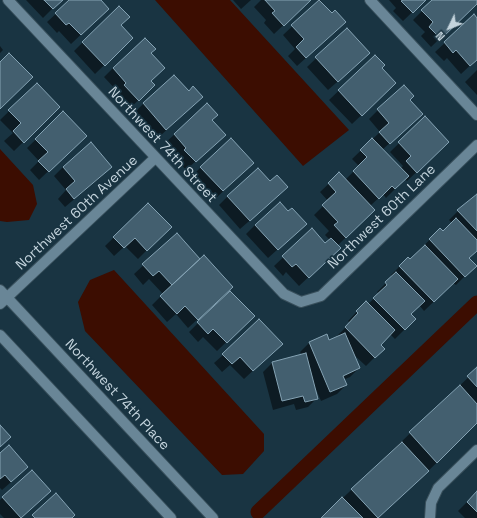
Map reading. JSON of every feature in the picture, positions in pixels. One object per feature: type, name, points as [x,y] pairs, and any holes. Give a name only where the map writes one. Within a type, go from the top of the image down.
[{"type":"street","name":"Northwest 74th Street","points":[[8,0],[284,294],[301,302]]},
{"type":"street","points":[[370,0],[477,115]]},
{"type":"street","name":"Northwest 60th Lane","points":[[301,302],[321,296],[477,145]]},
{"type":"street","name":"Northwest 60th Avenue","points":[[2,297],[155,158]]},
{"type":"street","name":"Northwest 74th Place","points":[[2,297],[213,518]]},
{"type":"street","points":[[0,334],[171,518]]},
{"type":"street","points":[[430,518],[431,504],[438,488],[477,450]]},
{"type":"shaded area","points":[[155,0],[230,0],[349,130],[303,166]]},
{"type":"shaded area","points":[[0,149],[33,185],[37,204],[29,220],[7,222],[0,221]]},
{"type":"shaded area","points":[[114,270],[264,434],[264,451],[243,474],[222,475],[85,331],[78,302],[90,280]]},
{"type":"building","points":[[44,0],[63,0],[53,9]]},
{"type":"building","points":[[69,0],[101,0],[109,9],[81,35],[69,23],[66,25],[55,13]]},
{"type":"building","points":[[265,0],[311,0],[284,26],[272,13],[275,11]]},
{"type":"building","points":[[319,0],[332,13],[335,10],[346,22],[306,58],[296,47],[304,39],[291,25]]},
{"type":"building","points":[[426,0],[413,13],[401,1]]},
{"type":"building","points":[[432,0],[477,0],[477,4],[441,39],[429,27],[433,22],[421,10]]},
{"type":"building","points":[[119,6],[130,17],[121,25],[133,38],[105,66],[82,42]]},
{"type":"building","points":[[474,14],[477,18],[477,60],[470,66],[456,50],[453,53],[444,42]]},
{"type":"building","points":[[347,28],[370,53],[338,82],[315,57]]},
{"type":"building","points":[[145,38],[156,49],[151,53],[165,68],[151,81],[155,85],[139,101],[124,85],[126,83],[113,68]]},
{"type":"building","points":[[9,53],[33,77],[0,109],[0,62]]},
{"type":"building","points":[[375,55],[385,65],[382,68],[396,83],[362,116],[338,90]]},
{"type":"building","points":[[174,75],[189,91],[193,86],[203,97],[166,130],[143,103]]},
{"type":"building","points":[[37,83],[60,107],[24,143],[13,131],[21,123],[8,110]]},
{"type":"building","points":[[404,85],[414,96],[410,100],[423,114],[390,144],[379,132],[389,123],[377,109]]},
{"type":"building","points":[[207,103],[218,115],[212,120],[226,135],[196,162],[184,150],[186,148],[174,134]]},
{"type":"building","points":[[63,111],[87,136],[49,172],[38,161],[48,152],[35,139]]},
{"type":"building","points":[[425,116],[449,142],[417,173],[406,161],[411,156],[398,142]]},
{"type":"building","points":[[231,138],[254,163],[223,191],[200,167]]},
{"type":"building","points":[[372,138],[409,176],[395,189],[392,186],[379,199],[353,171],[367,157],[360,150]]},
{"type":"building","points":[[91,142],[112,167],[74,199],[66,189],[75,181],[63,167]]},
{"type":"building","points":[[258,168],[270,181],[277,175],[288,187],[250,221],[227,196]]},
{"type":"building","points":[[339,172],[375,210],[346,238],[334,225],[338,222],[322,205],[336,192],[328,183]]},
{"type":"building","points":[[477,194],[477,231],[457,210]]},
{"type":"building","points":[[280,202],[288,211],[292,208],[307,224],[278,250],[255,225]]},
{"type":"building","points":[[148,203],[172,227],[147,251],[135,238],[124,248],[113,237]]},
{"type":"building","points":[[456,218],[477,240],[477,251],[469,258],[477,266],[465,277],[429,239],[440,228],[443,231]]},
{"type":"building","points":[[312,228],[325,243],[331,238],[341,248],[309,278],[296,264],[292,267],[282,256]]},
{"type":"building","points":[[177,233],[200,259],[172,285],[159,271],[153,276],[142,264]]},
{"type":"building","points":[[425,245],[458,279],[434,302],[399,266],[408,257],[410,259]]},
{"type":"building","points":[[204,255],[233,287],[198,320],[185,306],[177,314],[160,296]]},
{"type":"building","points":[[396,272],[425,301],[411,314],[416,319],[405,330],[373,298],[387,285],[385,282]]},
{"type":"building","points":[[230,291],[255,316],[227,343],[213,329],[208,334],[197,322]]},
{"type":"building","points":[[366,301],[395,330],[381,345],[385,349],[375,358],[345,327],[358,313],[356,311]]},
{"type":"building","points":[[259,319],[283,344],[253,371],[240,357],[232,364],[222,354]]},
{"type":"building","points":[[345,333],[360,368],[343,376],[347,385],[330,392],[309,342],[327,334],[329,340]]},
{"type":"building","points":[[306,353],[318,399],[305,402],[303,396],[282,401],[272,362]]},
{"type":"building","points":[[477,367],[477,387],[467,376]]},
{"type":"building","points":[[460,385],[477,404],[477,423],[437,463],[409,432]]},
{"type":"building","points":[[0,425],[11,437],[0,447]]},
{"type":"building","points":[[402,442],[429,471],[378,518],[351,489]]},
{"type":"building","points":[[9,445],[28,467],[11,482],[5,475],[0,479],[0,453]]},
{"type":"building","points":[[32,470],[51,491],[21,518],[2,497]]},
{"type":"building","points":[[477,491],[477,512],[467,502]]},
{"type":"building","points":[[56,493],[75,515],[72,518],[35,518],[32,515]]},
{"type":"building","points":[[342,497],[363,518],[321,518]]},
{"type":"waterway","points":[[258,512],[477,303]]}]
